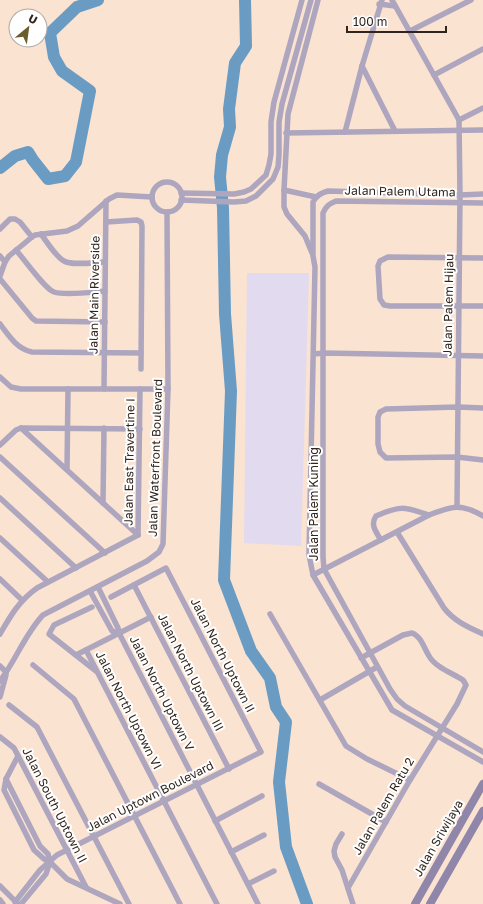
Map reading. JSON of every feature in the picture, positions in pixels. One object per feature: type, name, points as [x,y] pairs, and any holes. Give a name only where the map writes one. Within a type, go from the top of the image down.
[{"type":"street","points":[[181,192],[234,194],[244,192],[251,189],[266,174],[269,165],[271,122],[274,102],[302,0]]},
{"type":"street","points":[[181,200],[246,201],[256,196],[273,179],[279,155],[279,122],[282,104],[311,0]]},
{"type":"street","name":"Jalan Palem Kuning","points":[[313,256],[305,236],[287,214],[284,207],[284,190],[288,114],[318,0]]},
{"type":"street","points":[[392,0],[460,120],[483,108]]},
{"type":"street","points":[[410,31],[471,0]]},
{"type":"street","points":[[345,132],[362,66],[381,2],[395,6]]},
{"type":"street","points":[[434,75],[483,49]]},
{"type":"street","points":[[362,66],[395,131]]},
{"type":"street","name":"Jalan Palem Hijau","points":[[457,507],[460,120]]},
{"type":"street","points":[[286,133],[483,130]]},
{"type":"street","points":[[168,182],[174,184],[181,192],[181,200],[176,208],[167,212],[156,208],[152,197],[153,191],[162,183],[168,182]]},
{"type":"street","points":[[284,190],[318,195]]},
{"type":"street","name":"Jalan Palem Utama","points":[[318,195],[328,191],[460,195],[483,194]]},
{"type":"street","points":[[0,276],[5,262],[16,250],[32,237],[41,234],[67,231],[78,226],[106,201],[117,195],[152,197]]},
{"type":"street","name":"Jalan Palem Kuning","points":[[318,195],[313,202],[313,256],[315,267],[309,554],[314,575],[392,710],[483,762]]},
{"type":"street","name":"Jalan Main Riverside","points":[[104,389],[106,201]]},
{"type":"street","name":"Jalan Palem Utama","points":[[323,213],[329,204],[336,201],[483,202]]},
{"type":"street","name":"Jalan Waterfront Boulevard","points":[[0,681],[36,623],[43,615],[147,561],[159,552],[163,544],[168,389],[167,212]]},
{"type":"street","name":"Jalan Palem Kuning","points":[[323,213],[324,569],[377,667],[401,704],[483,752]]},
{"type":"street","points":[[0,229],[10,219],[15,219],[20,222],[32,237]]},
{"type":"street","points":[[106,222],[137,220],[141,222],[142,226],[141,369]]},
{"type":"street","points":[[41,234],[64,261],[72,263],[105,262]]},
{"type":"street","points":[[16,250],[46,286],[53,292],[105,291]]},
{"type":"street","points":[[0,256],[5,262]]},
{"type":"street","points":[[483,258],[460,259],[388,257],[380,261],[378,266],[380,299],[384,305],[483,306]]},
{"type":"street","points":[[0,279],[36,321],[104,322]]},
{"type":"street","points":[[0,324],[19,347],[25,351],[141,353]]},
{"type":"street","points":[[314,354],[483,356]]},
{"type":"street","points":[[0,377],[11,387],[21,389],[168,389]]},
{"type":"street","points":[[66,469],[68,389]]},
{"type":"street","name":"Jalan East Travertine I","points":[[138,535],[140,389]]},
{"type":"street","points":[[483,408],[458,407],[386,409],[380,412],[378,417],[378,444],[380,452],[386,458],[457,457],[483,460]]},
{"type":"street","points":[[0,634],[15,608],[22,600],[37,588],[138,535],[21,428]]},
{"type":"street","points":[[0,445],[16,430],[21,428],[140,429]]},
{"type":"street","points":[[103,502],[104,428]]},
{"type":"street","points":[[0,457],[105,553]]},
{"type":"street","points":[[0,498],[76,568]]},
{"type":"street","points":[[314,575],[429,515],[443,510],[465,507],[483,516]]},
{"type":"street","points":[[381,540],[373,525],[374,518],[376,516],[392,509],[400,508],[429,515]]},
{"type":"street","points":[[397,532],[450,616],[483,634]]},
{"type":"street","points":[[0,538],[48,582]]},
{"type":"street","name":"Jalan North Uptown II","points":[[134,585],[166,568],[261,752]]},
{"type":"street","points":[[0,579],[22,600]]},
{"type":"street","points":[[111,597],[134,585]]},
{"type":"street","name":"Jalan North Uptown III","points":[[134,585],[228,769]]},
{"type":"street","points":[[98,587],[119,633]]},
{"type":"street","points":[[90,591],[112,632],[119,633]]},
{"type":"street","points":[[92,607],[54,625],[49,634],[98,673]]},
{"type":"street","points":[[270,614],[346,746],[410,780]]},
{"type":"street","points":[[76,655],[151,617]]},
{"type":"street","points":[[0,621],[5,625]]},
{"type":"street","name":"Jalan North Uptown V","points":[[119,633],[258,904]]},
{"type":"street","name":"Jalan Palem Ratu 2","points":[[348,888],[410,780],[466,687],[466,683],[432,660],[420,640],[414,634],[409,633],[403,635],[370,653]]},
{"type":"street","name":"Jalan North Uptown VI","points":[[86,650],[217,904]]},
{"type":"street","points":[[361,658],[370,653]]},
{"type":"street","points":[[33,665],[74,699],[180,904]]},
{"type":"street","points":[[0,666],[6,672],[0,697]]},
{"type":"street","points":[[320,700],[377,667]]},
{"type":"street","points":[[9,705],[37,727],[129,904]]},
{"type":"street","name":"Jalan South Uptown II","points":[[0,737],[14,748],[86,887]]},
{"type":"street","name":"Jalan Uptown Boulevard","points":[[50,862],[57,855],[66,850],[261,752]]},
{"type":"street","points":[[18,756],[6,779],[4,790],[34,850],[50,862],[67,878],[120,904]]},
{"type":"street","points":[[319,784],[386,822]]},
{"type":"street","name":"Jalan Sriwijaya","points":[[415,904],[483,784]]},
{"type":"street","points":[[215,821],[262,796]]},
{"type":"street","points":[[430,904],[483,811]]},
{"type":"street","name":"Jalan Palem Ratu 2","points":[[342,834],[334,851],[353,904]]},
{"type":"street","points":[[231,852],[264,835]]},
{"type":"street","points":[[0,886],[18,903],[46,874],[50,862]]},
{"type":"street","points":[[248,884],[274,871]]},
{"type":"street","points":[[0,900],[3,904]]},
{"type":"shaded area","points":[[247,273],[309,273],[301,546],[244,543]]},
{"type":"waterway","points":[[0,168],[15,156],[28,152],[48,179],[65,176],[76,162],[90,91],[62,71],[54,57],[50,33],[77,7],[98,0]]},
{"type":"waterway","points":[[245,0],[246,46],[235,63],[229,109],[230,127],[222,155],[220,177],[223,208],[225,314],[231,391],[224,580],[251,651],[270,678],[276,707],[286,722],[279,782],[286,847],[307,904]]}]
